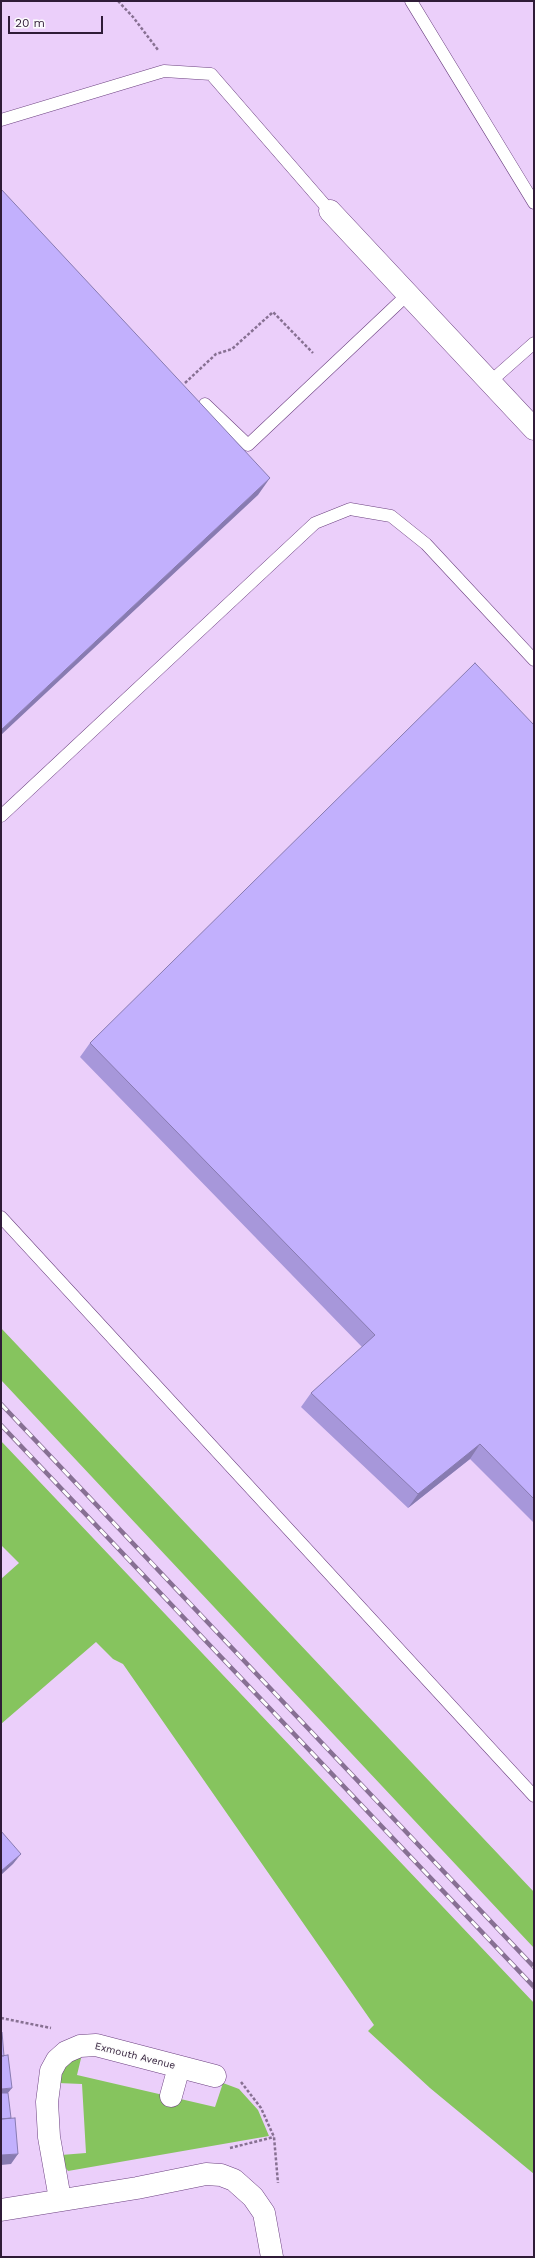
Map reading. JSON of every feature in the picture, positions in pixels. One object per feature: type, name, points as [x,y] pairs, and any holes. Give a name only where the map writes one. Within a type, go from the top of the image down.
[{"type":"street","points":[[330,211],[407,295],[534,428]]},
{"type":"street","name":"Exmouth Avenue","points":[[60,2199],[49,2137],[48,2083],[51,2071],[57,2060],[66,2052],[80,2046],[96,2045],[215,2076]]},
{"type":"street","points":[[171,2096],[179,2067]]},
{"type":"street","points":[[1,2210],[60,2199],[137,2188],[206,2174],[221,2175],[234,2180],[253,2197],[264,2213],[272,2257]]},
{"type":"lane","points":[[411,1],[534,203]]},
{"type":"lane","points":[[1,120],[164,71],[211,74],[330,211]]},
{"type":"lane","points":[[205,404],[248,445],[407,295]]},
{"type":"lane","points":[[490,382],[534,343]]},
{"type":"lane","points":[[1,816],[315,523],[350,509],[391,516],[426,544],[534,660]]},
{"type":"lane","points":[[1,1218],[534,1796]]},
{"type":"path","points":[[118,1],[133,17],[174,72]]},
{"type":"path","points":[[185,383],[216,354],[232,349],[273,312],[328,369]]},
{"type":"path","points":[[1,2018],[75,2033],[80,2046]]},
{"type":"path","points":[[215,2076],[241,2082],[261,2108],[274,2137],[280,2202],[264,2213]]},
{"type":"path","points":[[221,2175],[230,2148],[274,2137]]},
{"type":"green space","points":[[1,1328],[534,1892],[534,1948],[1,1380]]},
{"type":"green space","points":[[1,1441],[534,2003],[534,2174],[430,2088],[368,2031],[374,2025],[123,1664],[113,1659],[96,1642],[1,1724],[1,1579],[19,1563],[1,1545]]},
{"type":"green space","points":[[83,2050],[77,2075],[215,2107],[223,2083],[239,2089],[258,2110],[269,2136],[68,2171],[63,2164],[61,2155],[86,2153],[82,2084],[58,2083],[58,2066]]},
{"type":"building","points":[[1,189],[270,478],[1,730]]},
{"type":"building","points":[[475,663],[534,725],[534,1499],[480,1444],[418,1494],[311,1393],[375,1335],[90,1043]]},
{"type":"building","points":[[1,1831],[21,1854],[1,1871]]},
{"type":"building","points":[[2,2032],[4,2056],[1,2056]]},
{"type":"building","points":[[8,2055],[12,2088],[1,2089],[1,2056]]},
{"type":"building","points":[[1,2093],[8,2093],[11,2118],[1,2119]]},
{"type":"building","points":[[15,2118],[18,2154],[1,2155],[1,2119]]},
{"type":"railway","points":[[1,1404],[534,1967]]},
{"type":"railway","points":[[1,1425],[534,1987]]}]
